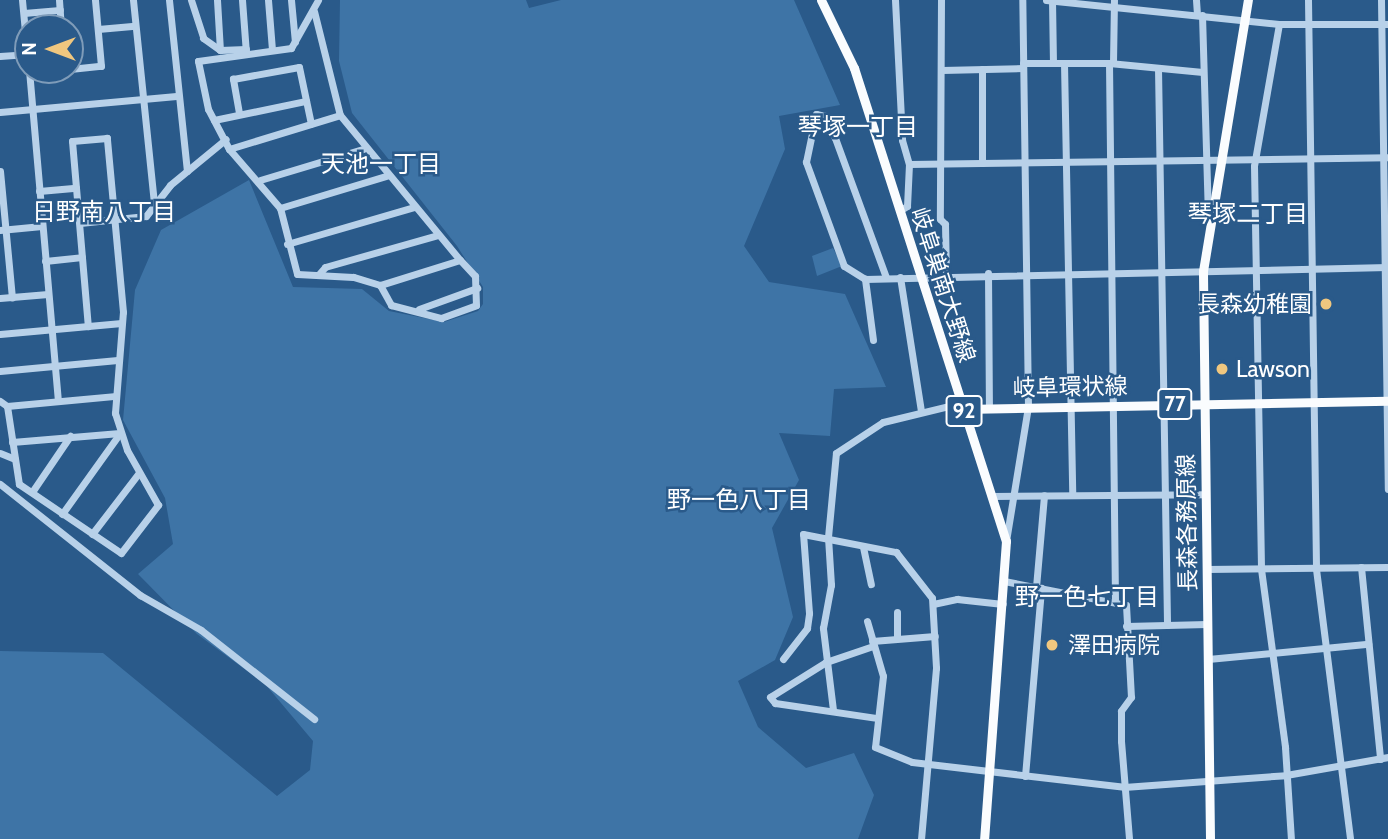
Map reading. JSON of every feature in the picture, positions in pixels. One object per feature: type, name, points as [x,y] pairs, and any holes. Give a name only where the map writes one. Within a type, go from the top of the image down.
[{"type":"main road","name":"岐阜巣南大野線","points":[[821,0],[854,68],[1006,541],[984,839]]},
{"type":"main road","name":"長森各務原線","points":[[1210,839],[1203,271],[1208,213],[1248,0]]},
{"type":"main road","name":"岐阜環状線","points":[[962,406],[989,408],[1387,401]]},
{"type":"street","points":[[22,0],[23,13],[60,10]]},
{"type":"street","points":[[59,0],[60,14]]},
{"type":"street","points":[[84,68],[101,66],[95,0]]},
{"type":"street","points":[[133,0],[154,204]]},
{"type":"street","points":[[169,0],[176,96],[187,171]]},
{"type":"street","points":[[191,0],[203,38],[220,50],[246,51],[272,50],[295,43],[318,0]]},
{"type":"street","points":[[217,0],[220,50]]},
{"type":"street","points":[[242,0],[246,51]]},
{"type":"street","points":[[268,0],[272,50]]},
{"type":"street","points":[[291,0],[295,43]]},
{"type":"street","points":[[895,0],[902,140],[909,164],[907,206],[899,211]]},
{"type":"street","points":[[941,0],[943,164],[940,219],[945,224],[946,274]]},
{"type":"street","points":[[1006,541],[1028,407],[1022,0]]},
{"type":"street","points":[[1046,0],[1114,3],[1279,24],[1385,24]]},
{"type":"street","points":[[1155,0],[1156,10]]},
{"type":"street","points":[[1196,0],[1200,14],[1208,213]]},
{"type":"street","points":[[1308,0],[1316,569],[1338,767],[1350,839]]},
{"type":"street","points":[[1381,0],[1385,24],[1388,489]]},
{"type":"street","points":[[1053,63],[1057,1]]},
{"type":"street","points":[[1114,3],[1110,162],[1115,602]]},
{"type":"street","points":[[314,11],[340,115],[363,149],[475,276],[477,288],[474,307],[441,318],[419,309],[391,305],[380,285]]},
{"type":"street","points":[[1279,24],[1256,160],[1256,270],[1261,569],[1291,839]]},
{"type":"street","points":[[98,29],[135,26]]},
{"type":"street","points":[[246,51],[198,61],[214,120],[229,149],[260,180],[280,208],[287,244],[297,274],[318,274],[380,285],[460,260]]},
{"type":"street","points":[[942,70],[1053,63],[1111,63],[1203,72]]},
{"type":"street","points":[[1064,63],[1072,495]]},
{"type":"street","points":[[239,114],[233,79],[299,67],[311,124]]},
{"type":"street","points":[[1158,68],[1167,625]]},
{"type":"street","points":[[982,69],[982,163]]},
{"type":"street","points":[[30,84],[58,401]]},
{"type":"street","points":[[0,112],[176,96]]},
{"type":"street","points":[[214,120],[306,100]]},
{"type":"street","points":[[886,277],[835,138],[825,116],[816,114],[806,162],[820,210],[844,266],[865,279],[900,278],[918,274],[1386,268]]},
{"type":"street","points":[[229,149],[340,115]]},
{"type":"street","points":[[88,326],[72,141],[107,138],[122,323],[114,396],[120,433],[157,510],[121,553],[19,484],[4,403],[114,396]]},
{"type":"street","points":[[80,223],[146,216],[154,204],[187,171],[226,139]]},
{"type":"street","points":[[260,180],[363,149]]},
{"type":"street","points":[[909,164],[1386,157]]},
{"type":"street","points":[[0,171],[3,230],[12,297]]},
{"type":"street","points":[[280,208],[386,176]]},
{"type":"street","points":[[39,191],[76,188]]},
{"type":"street","points":[[287,244],[414,207]]},
{"type":"street","points":[[3,230],[42,226]]},
{"type":"street","points":[[318,274],[326,267],[439,235]]},
{"type":"street","points":[[45,261],[82,257]]},
{"type":"street","points":[[0,264],[9,263]]},
{"type":"street","points":[[988,273],[989,408]]},
{"type":"street","points":[[900,278],[921,411]]},
{"type":"street","points":[[865,279],[873,340]]},
{"type":"street","points":[[419,309],[477,288]]},
{"type":"street","points":[[0,298],[48,294]]},
{"type":"street","points":[[0,334],[122,323]]},
{"type":"street","points":[[0,370],[117,360]]},
{"type":"street","points":[[833,710],[823,626],[831,585],[828,537],[836,453],[883,422],[921,411],[962,406]]},
{"type":"street","points":[[0,424],[9,422]]},
{"type":"street","points":[[12,442],[120,433]]},
{"type":"street","points":[[62,514],[120,433]]},
{"type":"street","points":[[32,492],[70,436]]},
{"type":"street","points":[[0,453],[15,459]]},
{"type":"street","points":[[92,534],[138,474]]},
{"type":"street","points":[[0,484],[140,595],[201,630],[314,719]]},
{"type":"street","points":[[993,496],[1206,494]]},
{"type":"street","points":[[1025,776],[1044,495]]},
{"type":"street","points":[[783,659],[807,626],[811,579],[803,534],[896,552],[933,604],[935,636],[921,839]]},
{"type":"street","points":[[863,547],[871,584]]},
{"type":"street","points":[[867,621],[883,676],[876,718],[878,751],[928,764],[989,773],[1124,787],[1286,775],[1384,758],[1368,644],[1361,567]]},
{"type":"street","points":[[1206,569],[1388,567]]},
{"type":"street","points":[[1004,581],[1126,605],[1130,697],[1121,711],[1129,839]]},
{"type":"street","points":[[933,604],[957,599],[1003,604]]},
{"type":"street","points":[[897,612],[897,636]]},
{"type":"street","points":[[1126,626],[1208,624]]},
{"type":"street","points":[[807,626],[823,626]]},
{"type":"street","points":[[876,718],[775,703],[770,698],[826,662],[872,643],[897,636],[935,636]]},
{"type":"street","points":[[1208,659],[1368,644]]},
{"type":"shaded area","points":[[340,0],[526,0],[529,8],[561,0],[794,0],[840,105],[779,116],[785,149],[744,246],[769,282],[845,294],[886,387],[834,389],[830,436],[779,433],[799,480],[772,528],[793,617],[775,660],[738,681],[758,727],[806,768],[854,753],[874,795],[858,839],[0,839],[0,651],[103,653],[277,796],[310,770],[313,741],[265,684],[197,634],[138,574],[173,544],[165,498],[123,420],[135,290],[161,230],[249,180],[293,287],[362,289],[389,311],[444,322],[478,311],[483,304],[483,287],[457,246],[352,113],[339,61]]},
{"type":"shaded area","points":[[833,248],[842,266],[817,276],[812,256]]},
{"type":"place","name":"長森幼稚園","points":[[1326,304]]},
{"type":"place","name":"Lawson","points":[[1222,369]]},
{"type":"place","name":"澤田病院","points":[[1052,645]]},
{"type":"district","name":"琴塚一丁目","points":[[858,127]]},
{"type":"district","name":"天池一丁目","points":[[381,164]]},
{"type":"district","name":"日野南八丁目","points":[[104,212]]},
{"type":"district","name":"琴塚二丁目","points":[[1248,214]]},
{"type":"district","name":"野一色八丁目","points":[[739,500]]},
{"type":"district","name":"野一色七丁目","points":[[1087,597]]}]
